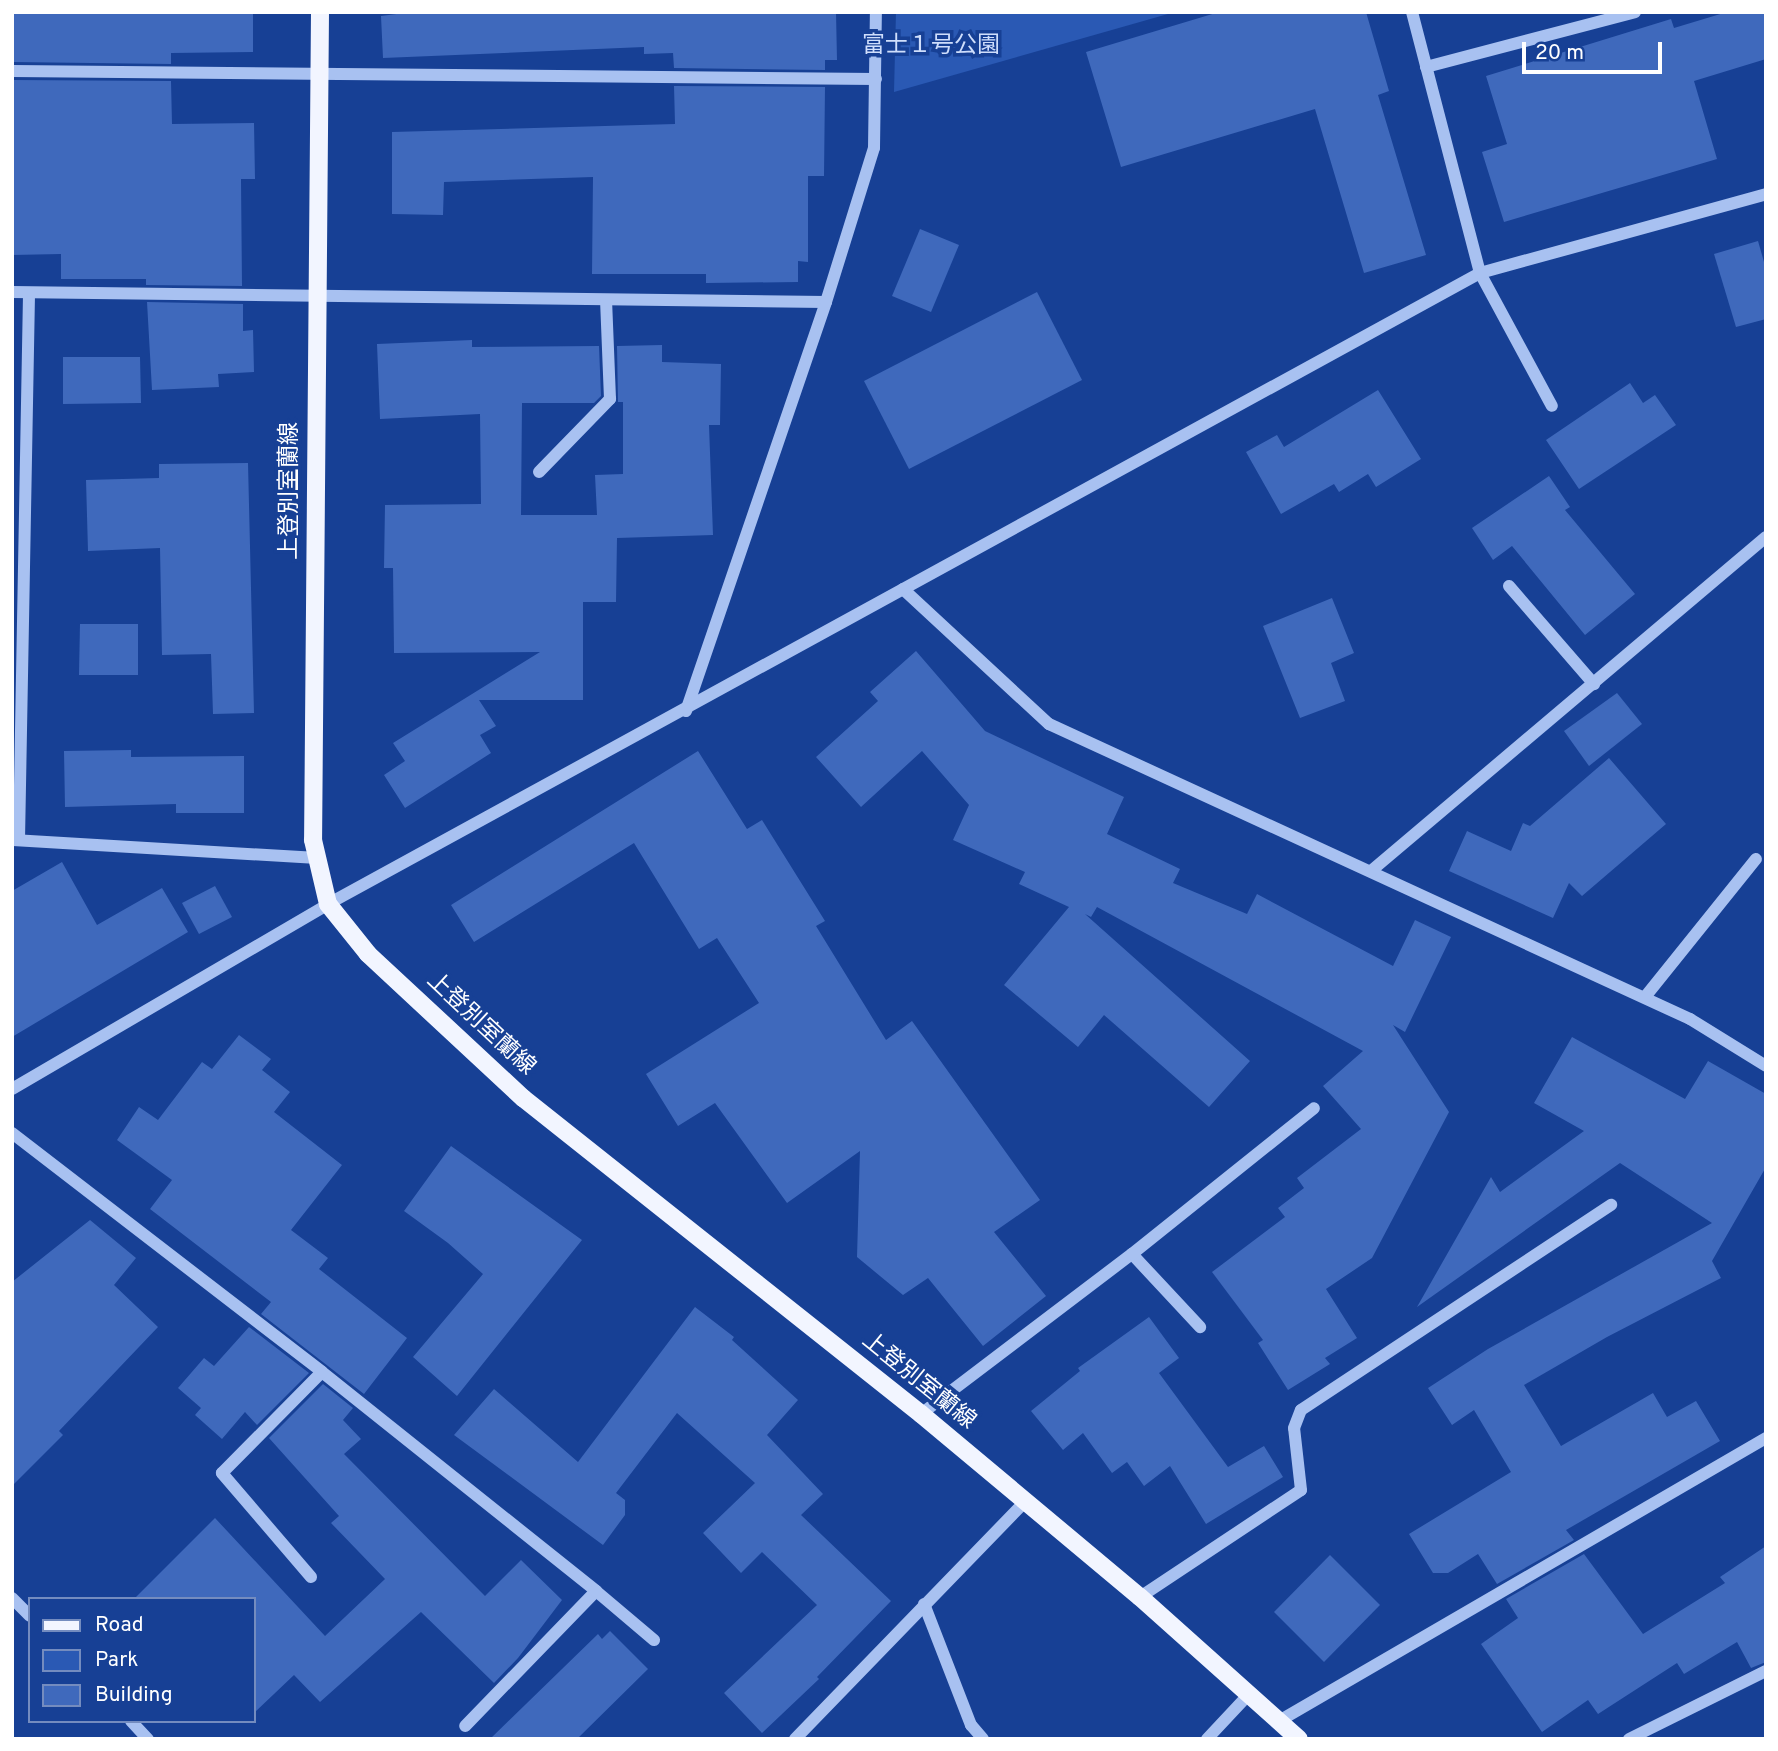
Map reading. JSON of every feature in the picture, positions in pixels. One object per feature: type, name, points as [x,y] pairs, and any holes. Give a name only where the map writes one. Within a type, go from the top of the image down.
[{"type":"main road","name":"上登別室蘭線","points":[[320,12],[313,840],[328,904],[368,954],[523,1098],[921,1414],[1140,1597],[1299,1739]]},
{"type":"street","points":[[686,711],[826,302],[874,148],[876,12]]},
{"type":"street","points":[[1412,12],[1480,273],[1552,406]]},
{"type":"street","points":[[1426,67],[1635,12]]},
{"type":"street","points":[[12,71],[876,79]]},
{"type":"street","points":[[12,1089],[328,904],[686,711],[1480,273],[1766,194]]},
{"type":"street","points":[[12,292],[826,302]]},
{"type":"street","points":[[29,293],[16,840],[317,858]]},
{"type":"street","points":[[539,472],[610,399],[607,300]]},
{"type":"street","points":[[1371,871],[1766,537]]},
{"type":"street","points":[[1509,586],[1594,684]]},
{"type":"street","points":[[904,589],[1049,724],[1690,1018],[1766,1066]]},
{"type":"street","points":[[1645,998],[1756,859]]},
{"type":"street","points":[[921,1414],[1132,1254],[1314,1108]]},
{"type":"street","points":[[12,1133],[322,1372],[654,1640]]},
{"type":"street","points":[[1140,1597],[1301,1490],[1294,1428],[1301,1410],[1611,1205]]},
{"type":"street","points":[[1132,1254],[1200,1327]]},
{"type":"street","points":[[311,1577],[222,1473],[322,1372]]},
{"type":"street","points":[[1279,1721],[1766,1438]]},
{"type":"street","points":[[795,1739],[1025,1502]]},
{"type":"street","points":[[465,1726],[596,1591]]},
{"type":"street","points":[[12,1598],[28,1614]]},
{"type":"street","points":[[924,1604],[971,1725],[983,1739]]},
{"type":"street","points":[[1629,1739],[1766,1671]]},
{"type":"street","points":[[1207,1739],[1250,1693]]},
{"type":"street","points":[[133,1723],[148,1739]]},
{"type":"green space","name":"富士１号公園","points":[[896,12],[1175,12],[894,92]]},
{"type":"building","points":[[12,12],[253,12],[253,52],[171,53],[171,64],[12,62]]},
{"type":"building","points":[[412,12],[836,12],[837,60],[825,60],[825,70],[674,68],[673,53],[644,54],[644,47],[383,58],[381,16]]},
{"type":"building","points":[[1219,12],[1366,12],[1389,91],[1378,95],[1426,255],[1364,273],[1315,109],[1121,167],[1086,52]]},
{"type":"building","points":[[1727,12],[1766,12],[1766,59],[1694,81],[1717,159],[1504,222],[1482,152],[1507,144],[1486,76],[1671,19],[1674,28]]},
{"type":"building","points":[[12,80],[171,81],[172,124],[254,123],[255,179],[241,179],[242,286],[146,285],[146,279],[61,279],[61,254],[12,255]]},
{"type":"building","points":[[674,86],[825,87],[824,176],[808,176],[808,262],[798,261],[798,282],[706,283],[706,274],[592,274],[593,177],[444,182],[443,215],[392,214],[392,132],[675,124]]},
{"type":"building","points":[[920,229],[959,245],[931,312],[892,296]]},
{"type":"building","points":[[1758,241],[1766,269],[1766,319],[1736,327],[1714,254]]},
{"type":"building","points":[[1037,292],[1082,380],[909,469],[864,381]]},
{"type":"building","points":[[147,302],[243,304],[243,331],[253,330],[254,372],[218,374],[219,387],[152,390]]},
{"type":"building","points":[[472,340],[472,347],[599,346],[601,396],[594,403],[522,403],[521,515],[597,515],[595,475],[623,474],[623,402],[618,402],[617,346],[662,345],[662,362],[721,364],[720,425],[709,425],[713,535],[617,538],[616,602],[583,602],[583,700],[479,700],[496,726],[480,735],[491,753],[405,808],[384,775],[405,761],[393,743],[540,652],[394,653],[393,568],[384,568],[385,505],[481,504],[480,414],[380,419],[377,344]]},
{"type":"building","points":[[63,357],[140,357],[141,403],[63,404]]},
{"type":"building","points":[[1630,383],[1643,403],[1655,395],[1676,425],[1579,489],[1546,440]]},
{"type":"building","points":[[1378,390],[1421,459],[1376,487],[1368,474],[1339,492],[1334,484],[1281,514],[1246,452],[1277,435],[1284,447]]},
{"type":"building","points":[[248,463],[254,713],[213,714],[211,654],[162,655],[160,548],[88,551],[86,480],[159,478],[159,464]]},
{"type":"building","points":[[1549,476],[1570,507],[1565,510],[1635,594],[1585,635],[1512,546],[1493,560],[1472,528]]},
{"type":"building","points":[[1332,598],[1354,653],[1331,663],[1345,701],[1300,718],[1263,626]]},
{"type":"building","points":[[80,624],[138,624],[138,675],[79,675]]},
{"type":"building","points":[[916,651],[985,731],[1124,797],[1107,834],[1180,869],[1173,883],[1247,914],[1257,894],[1393,966],[1415,920],[1451,937],[1405,1032],[1393,1025],[1449,1112],[1372,1258],[1326,1289],[1357,1338],[1325,1358],[1330,1364],[1288,1390],[1258,1343],[1263,1340],[1212,1272],[1285,1217],[1278,1208],[1304,1188],[1297,1178],[1361,1129],[1323,1086],[1363,1051],[1097,907],[1091,917],[1085,914],[1250,1061],[1209,1107],[1104,1015],[1078,1047],[1004,985],[1069,907],[1019,884],[1025,872],[953,840],[969,805],[922,751],[861,807],[816,757],[878,701],[870,692]]},
{"type":"building","points":[[1617,693],[1642,724],[1589,766],[1564,731]]},
{"type":"building","points":[[131,750],[131,757],[244,756],[244,813],[176,813],[176,804],[65,807],[64,751]]},
{"type":"building","points":[[698,751],[747,829],[762,820],[825,921],[816,926],[886,1040],[912,1021],[1040,1200],[994,1232],[1046,1296],[983,1346],[928,1278],[903,1295],[857,1257],[860,1151],[787,1203],[715,1103],[678,1126],[646,1074],[759,1003],[717,938],[699,949],[634,843],[474,942],[451,905]]},
{"type":"building","points":[[1609,758],[1666,824],[1582,896],[1569,883],[1553,918],[1449,871],[1467,831],[1511,851],[1523,823],[1530,826]]},
{"type":"building","points":[[62,862],[97,925],[162,888],[188,932],[12,1037],[12,891]]},
{"type":"building","points":[[215,886],[232,917],[199,934],[182,903]]},
{"type":"building","points":[[239,1035],[271,1059],[262,1070],[290,1092],[274,1112],[342,1165],[291,1230],[328,1258],[319,1269],[407,1338],[364,1394],[261,1314],[271,1302],[150,1209],[172,1180],[117,1140],[139,1107],[158,1120],[202,1062],[212,1069]]},
{"type":"building","points":[[1572,1037],[1685,1099],[1708,1061],[1766,1094],[1766,1167],[1712,1261],[1721,1278],[1607,1337],[1524,1385],[1561,1446],[1653,1393],[1667,1417],[1696,1401],[1720,1441],[1566,1530],[1574,1540],[1497,1584],[1478,1554],[1448,1573],[1433,1573],[1409,1534],[1511,1472],[1474,1410],[1452,1425],[1428,1388],[1488,1349],[1712,1223],[1620,1163],[1417,1307],[1491,1177],[1500,1192],[1584,1131],[1534,1103]]},
{"type":"building","points":[[451,1146],[582,1240],[457,1396],[413,1357],[483,1274],[448,1243],[404,1211]]},
{"type":"building","points":[[90,1220],[136,1258],[114,1285],[158,1327],[59,1431],[63,1435],[12,1486],[12,1282]]},
{"type":"building","points":[[695,1307],[734,1337],[732,1340],[798,1400],[767,1435],[823,1494],[801,1515],[891,1601],[817,1677],[819,1679],[762,1733],[724,1693],[817,1605],[762,1552],[741,1573],[703,1533],[755,1483],[677,1413],[616,1493],[625,1500],[625,1515],[603,1545],[454,1435],[494,1389],[578,1462]]},
{"type":"building","points":[[1149,1317],[1179,1358],[1159,1373],[1228,1467],[1264,1446],[1283,1477],[1206,1524],[1170,1466],[1144,1486],[1127,1462],[1112,1473],[1083,1433],[1063,1450],[1031,1411],[1080,1371],[1078,1368]]},
{"type":"building","points":[[249,1327],[309,1373],[257,1425],[245,1412],[222,1439],[195,1415],[201,1408],[178,1388],[204,1358],[214,1366]]},
{"type":"building","points":[[323,1384],[353,1408],[343,1420],[361,1439],[344,1454],[485,1596],[521,1560],[562,1600],[518,1658],[494,1683],[421,1612],[320,1702],[294,1675],[256,1711],[256,1597],[136,1597],[215,1518],[325,1636],[385,1579],[331,1523],[339,1516],[269,1438]]},
{"type":"building","points":[[1766,1546],[1766,1662],[1751,1668],[1737,1642],[1684,1674],[1677,1663],[1598,1714],[1588,1700],[1542,1732],[1481,1644],[1518,1618],[1506,1599],[1584,1554],[1643,1634],[1725,1583],[1720,1577]]},
{"type":"building","points":[[1330,1555],[1380,1605],[1324,1662],[1274,1612]]},
{"type":"building","points":[[610,1631],[648,1669],[577,1739],[490,1739],[598,1634],[602,1639]]}]
